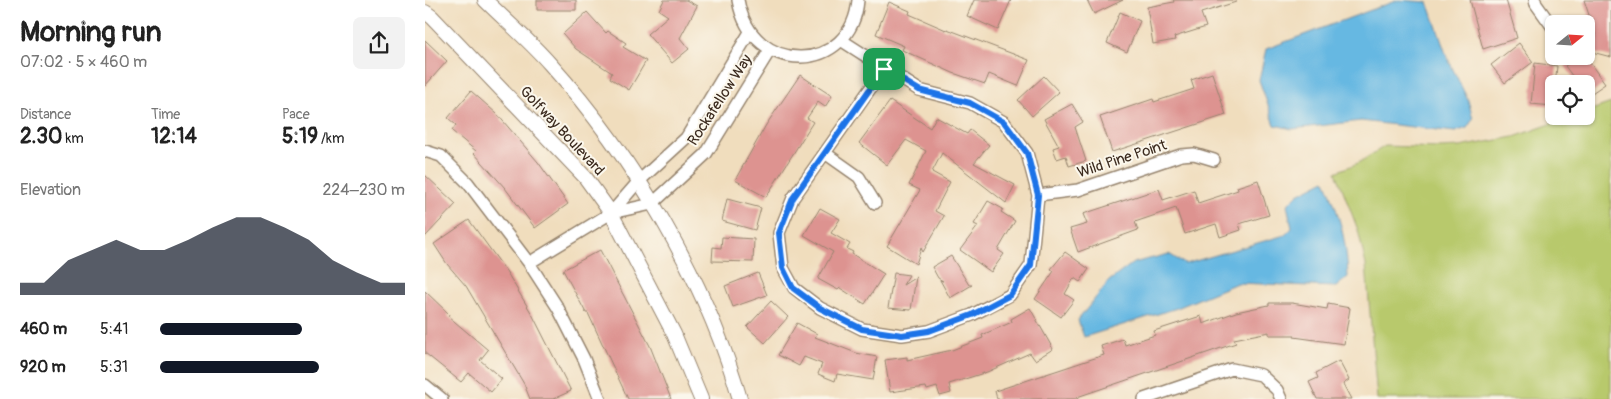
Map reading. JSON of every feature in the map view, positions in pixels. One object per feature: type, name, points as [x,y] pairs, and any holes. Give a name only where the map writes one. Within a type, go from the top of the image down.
[{"type":"street","name":"Golfway Boulevard","points":[[485,0],[550,64],[619,151],[679,251],[710,316],[740,399]]},
{"type":"street","points":[[738,0],[742,17],[750,32],[770,50],[788,56],[803,57],[830,49],[841,40],[851,26],[858,0]]},
{"type":"street","points":[[1535,0],[1545,16]]},
{"type":"street","name":"Golfway Boulevard","points":[[425,12],[432,17],[585,177],[611,213],[674,334],[701,399]]},
{"type":"street","name":"Rockafellow Way","points":[[611,213],[638,182],[686,138],[750,32]]},
{"type":"street","points":[[841,40],[919,90],[970,103],[1004,122],[1027,153],[1038,195],[1031,265],[1010,295],[972,315],[929,331],[902,335],[862,329],[820,308],[793,288],[783,268],[779,233],[793,198],[884,69]]},
{"type":"street","name":"Rockafellow Way","points":[[652,204],[705,154],[770,50]]},
{"type":"street","points":[[425,151],[441,156],[468,182],[529,263],[558,308],[584,360],[600,399]]},
{"type":"street","points":[[825,152],[859,177],[875,203]]},
{"type":"street","name":"Wild Pine Point","points":[[1038,195],[1078,190],[1181,155],[1195,154],[1214,160]]},
{"type":"street","points":[[529,263],[611,213],[652,204]]},
{"type":"street","points":[[1144,399],[1232,369],[1261,375],[1277,390],[1281,399]]},
{"type":"street","points":[[425,385],[442,399]]},
{"type":"green space","points":[[1611,103],[1611,399],[1377,399],[1366,265],[1358,230],[1336,172],[1358,163],[1385,146],[1460,147],[1514,137],[1548,125],[1595,125],[1595,109]]},
{"type":"water","points":[[1398,0],[1428,2],[1447,57],[1468,100],[1473,119],[1467,128],[1455,132],[1361,121],[1292,129],[1275,125],[1259,80],[1266,49]]},
{"type":"water","points":[[1325,180],[1341,227],[1346,252],[1348,277],[1336,287],[1237,283],[1177,308],[1084,337],[1078,320],[1109,281],[1133,263],[1169,254],[1185,264],[1285,235],[1292,228],[1287,205],[1298,194]]},
{"type":"building","points":[[537,0],[576,0],[576,10],[537,10]]},
{"type":"building","points":[[664,0],[686,0],[697,6],[680,38],[689,49],[672,63],[647,34],[668,16],[659,10]]},
{"type":"building","points":[[974,0],[1011,0],[998,30],[967,16]]},
{"type":"building","points":[[1087,0],[1123,0],[1094,14]]},
{"type":"building","points":[[1173,0],[1236,0],[1236,2],[1201,13],[1206,27],[1174,37],[1175,40],[1153,44],[1147,7],[1174,2]]},
{"type":"building","points":[[1470,0],[1506,0],[1517,38],[1483,49]]},
{"type":"building","points":[[1584,0],[1611,0],[1611,57],[1595,53],[1595,15],[1589,15]]},
{"type":"building","points":[[889,2],[910,11],[909,14],[946,30],[1029,60],[1018,86],[989,74],[985,84],[953,73],[902,50],[904,46],[876,34]]},
{"type":"building","points":[[587,12],[606,33],[608,31],[626,43],[623,47],[646,61],[629,90],[610,78],[612,73],[576,49],[563,34]]},
{"type":"building","points":[[1120,12],[1140,21],[1127,52],[1107,43]]},
{"type":"building","points":[[425,40],[447,61],[425,86]]},
{"type":"building","points":[[1519,43],[1533,62],[1505,83],[1491,65]]},
{"type":"building","points":[[1535,63],[1557,66],[1556,75],[1545,75],[1545,105],[1531,104]]},
{"type":"building","points":[[1591,65],[1605,84],[1595,91],[1595,75],[1572,75],[1565,66]]},
{"type":"building","points":[[1212,73],[1226,115],[1112,152],[1100,117],[1153,99],[1154,102],[1194,89],[1191,80]]},
{"type":"building","points":[[800,75],[832,96],[825,107],[818,102],[807,118],[813,122],[766,197],[735,180],[766,125]]},
{"type":"building","points":[[1044,76],[1059,92],[1032,116],[1018,100]]},
{"type":"building","points":[[471,91],[497,114],[538,162],[568,204],[535,228],[505,188],[474,153],[476,151],[452,131],[456,125],[448,118]]},
{"type":"building","points":[[890,101],[930,128],[936,117],[967,134],[970,130],[989,145],[974,163],[1015,185],[1006,203],[942,153],[932,172],[950,182],[935,211],[944,216],[923,252],[921,248],[916,264],[887,246],[920,190],[909,185],[926,151],[906,140],[887,165],[859,143]]},
{"type":"building","points":[[1072,104],[1083,122],[1075,127],[1086,161],[1069,166],[1066,156],[1057,159],[1053,148],[1059,146],[1044,119]]},
{"type":"building","points":[[425,175],[456,204],[425,237]]},
{"type":"building","points":[[1258,180],[1269,215],[1239,224],[1241,230],[1220,237],[1216,224],[1185,234],[1176,208],[1135,222],[1138,230],[1078,252],[1070,229],[1087,224],[1083,214],[1159,189],[1163,200],[1194,190],[1198,203],[1238,190],[1237,187]]},
{"type":"building","points":[[727,199],[761,208],[755,230],[722,221]]},
{"type":"building","points":[[988,201],[1003,209],[1001,212],[1015,221],[998,250],[1004,254],[991,272],[960,250],[978,226],[974,224]]},
{"type":"building","points":[[820,208],[840,219],[831,233],[850,244],[847,249],[853,252],[852,254],[884,274],[865,304],[840,288],[838,290],[818,279],[833,252],[804,235]]},
{"type":"building","points":[[469,220],[506,271],[532,314],[571,391],[553,399],[530,399],[524,384],[466,286],[447,264],[434,244]]},
{"type":"building","points":[[722,237],[754,239],[753,262],[712,261],[713,247],[721,248]]},
{"type":"building","points":[[600,250],[650,346],[671,399],[628,399],[588,313],[586,313],[563,270]]},
{"type":"building","points":[[1065,252],[1089,269],[1080,282],[1074,278],[1065,294],[1074,300],[1061,317],[1035,299],[1054,271],[1051,269]]},
{"type":"building","points":[[951,256],[969,285],[972,285],[950,298],[940,280],[943,281],[938,278],[932,267]]},
{"type":"building","points":[[758,273],[767,295],[733,307],[725,286]]},
{"type":"building","points":[[894,273],[909,275],[903,285],[916,277],[911,310],[888,308]]},
{"type":"building","points":[[425,291],[449,314],[448,316],[488,350],[480,360],[502,379],[491,392],[469,373],[461,382],[425,353]]},
{"type":"building","points":[[771,301],[788,317],[765,343],[747,327]]},
{"type":"building","points":[[1269,303],[1292,303],[1327,309],[1328,304],[1350,308],[1344,344],[1294,337],[1295,335],[1269,335],[1269,332],[1234,339],[1236,343],[1077,397],[1078,399],[997,399],[995,391],[1104,355],[1101,346],[1123,339],[1125,345],[1155,335],[1154,331],[1201,316],[1203,324],[1236,312],[1269,305]]},
{"type":"building","points":[[1030,308],[1053,349],[1035,360],[1030,353],[987,372],[949,384],[951,393],[940,396],[937,387],[927,390],[926,387],[890,392],[885,360],[907,357],[907,360],[952,350],[983,338],[982,335],[1012,322],[1011,319]]},
{"type":"building","points":[[797,323],[817,334],[815,337],[856,353],[877,357],[873,380],[837,374],[835,381],[818,374],[822,364],[804,357],[799,366],[778,355]]},
{"type":"building","points":[[1339,361],[1349,380],[1343,384],[1351,399],[1317,399],[1309,382],[1318,378],[1316,373]]},
{"type":"route","points":[[884,69],[919,90],[970,103],[1004,122],[1027,153],[1038,195],[1031,265],[1010,295],[972,315],[929,331],[902,335],[862,329],[820,308],[793,288],[783,268],[779,233],[793,198],[884,69]]}]
